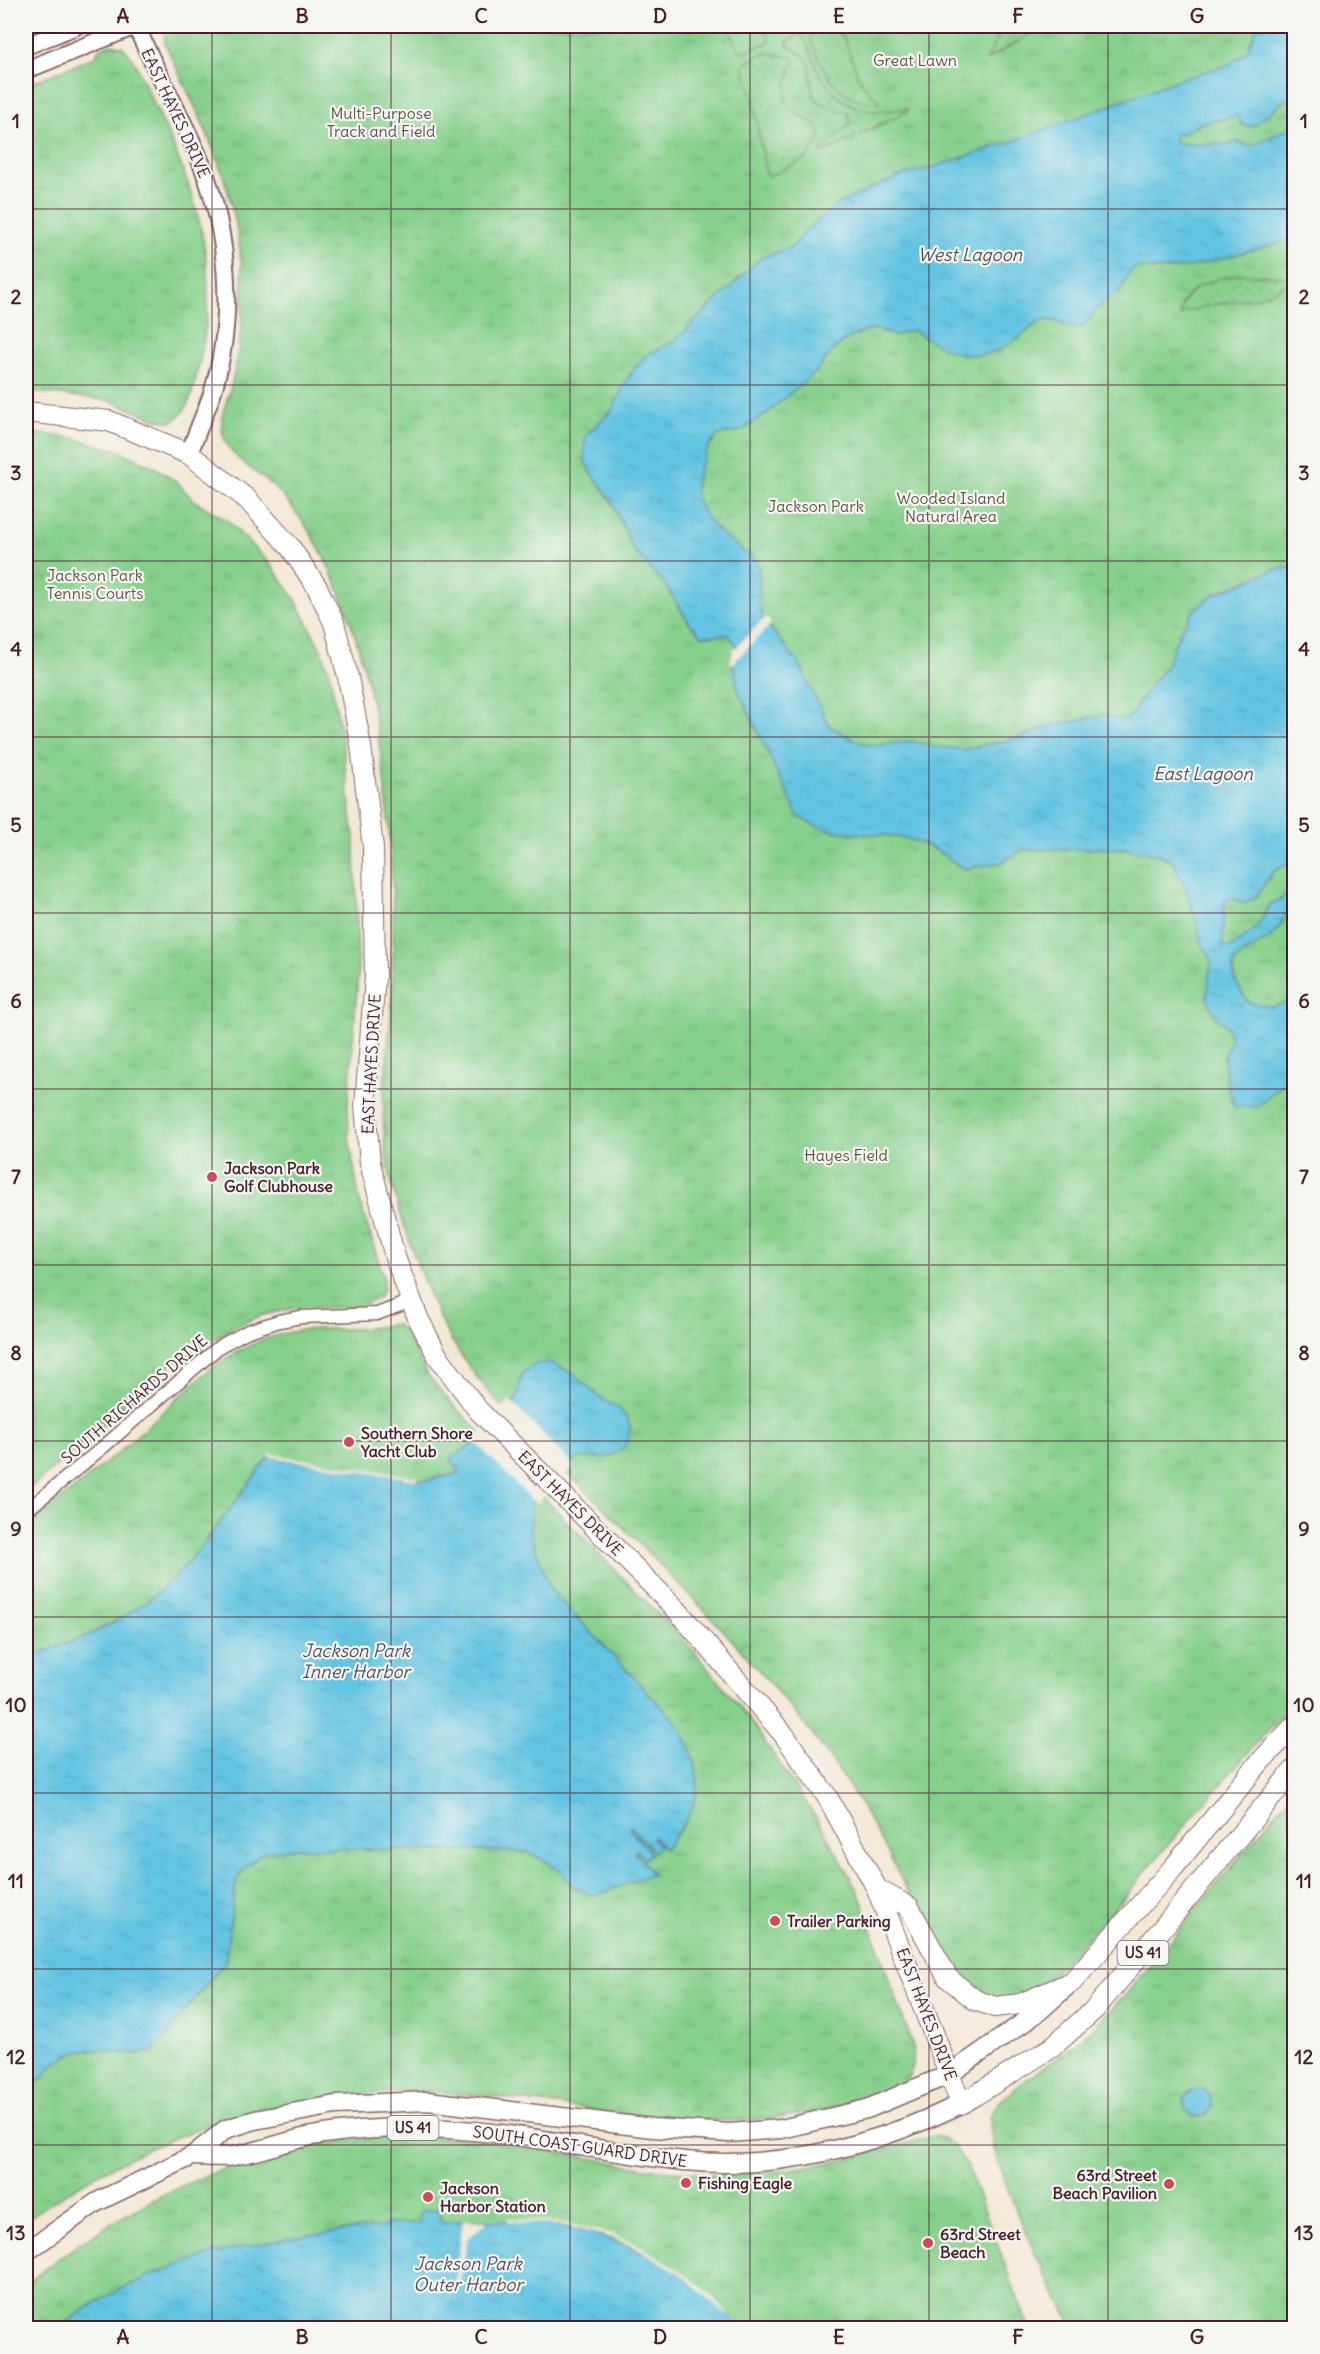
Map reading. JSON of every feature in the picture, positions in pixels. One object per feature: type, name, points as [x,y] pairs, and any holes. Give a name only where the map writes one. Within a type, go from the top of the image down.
[{"type":"highway","points":[[26,412],[109,421],[189,454]]},
{"type":"highway","name":"EAST HAYES DRIVE","points":[[189,454],[247,499],[290,547],[317,587],[334,623],[361,746],[373,848],[375,977],[365,1106],[366,1135],[375,1187],[395,1257],[411,1301],[437,1355],[478,1410],[676,1609],[784,1735],[828,1798],[877,1889],[962,2104]]},
{"type":"highway","name":"US 41","points":[[1072,1982],[1294,1726]]},
{"type":"highway","name":"US 41","points":[[962,2104],[1051,2048],[1095,2009],[1294,1770]]},
{"type":"highway","points":[[877,1889],[909,1907],[948,1978],[975,2000],[995,2007],[1020,2004],[1072,1982]]},
{"type":"main road","points":[[26,46],[76,26]]},
{"type":"main road","points":[[26,70],[135,26]]},
{"type":"main road","name":"EAST HAYES DRIVE","points":[[135,26],[197,153],[214,204],[223,245],[224,336],[212,393],[189,454]]},
{"type":"main road","name":"US 41","points":[[950,2074],[1037,2013],[1072,1982]]},
{"type":"main road","name":"SOUTH COAST GUARD DRIVE","points":[[26,2252],[97,2202],[192,2156],[226,2129],[255,2120],[313,2108],[380,2102],[428,2101],[479,2105],[653,2128],[729,2133],[781,2130],[867,2109],[950,2074]]},
{"type":"main road","name":"SOUTH COAST GUARD DRIVE","points":[[192,2156],[233,2156],[287,2141],[334,2132],[418,2128],[468,2130],[688,2161],[754,2162],[803,2157],[858,2146],[918,2125],[962,2104]]},
{"type":"street","name":"SOUTH RICHARDS DRIVE","points":[[26,1511],[88,1461],[220,1346],[248,1331],[279,1321],[301,1317],[377,1314],[411,1301]]},
{"type":"green space","name":"Jackson Park","points":[[167,26],[1294,26],[1294,1703],[1141,1876],[1134,1887],[1056,1972],[1026,1996],[990,2000],[966,1984],[955,1973],[865,1811],[809,1730],[775,1688],[704,1610],[501,1406],[465,1361],[432,1302],[397,1203],[385,1148],[383,1117],[392,1000],[392,878],[381,756],[366,676],[343,600],[307,528],[274,487],[235,455],[224,439],[222,419],[235,370],[242,321],[243,281],[239,244],[233,209],[223,176],[197,112],[165,44],[164,30]]},
{"type":"green space","points":[[727,26],[764,26],[769,38],[768,43],[740,52]]},
{"type":"green space","points":[[1002,26],[1012,26],[1021,30],[1043,26],[987,60]]},
{"type":"green space","points":[[814,27],[831,29],[843,36],[860,79],[871,94],[880,101],[878,103],[851,97],[834,83],[821,64],[810,39]]},
{"type":"green space","points":[[800,34],[808,45],[824,81],[842,100],[865,109],[892,111],[907,108],[908,111],[823,153],[821,150],[851,123],[847,112],[826,106],[816,100],[808,63],[798,51],[787,46],[787,42]]},
{"type":"green space","points":[[111,44],[123,47],[133,59],[169,136],[196,210],[204,247],[208,286],[206,328],[190,400],[178,418],[171,422],[158,420],[108,400],[26,391],[26,85],[95,57],[99,49]]},
{"type":"green space","points":[[767,53],[793,58],[795,62],[790,73],[786,97],[794,111],[813,123],[821,136],[807,158],[769,176],[766,174],[753,98],[743,66],[758,55]]},
{"type":"green space","points":[[1239,274],[1289,277],[1294,280],[1259,297],[1207,306],[1180,315],[1186,297],[1193,291],[1220,278]]},
{"type":"green space","name":"Jackson Park Tennis Courts","points":[[26,432],[73,438],[120,451],[154,467],[177,482],[193,500],[227,520],[271,565],[297,602],[321,650],[329,671],[341,734],[355,846],[358,976],[348,1106],[349,1137],[359,1199],[384,1279],[383,1291],[378,1298],[361,1307],[295,1308],[263,1315],[233,1327],[186,1360],[176,1361],[26,1492]]},
{"type":"green space","points":[[396,1324],[404,1331],[427,1374],[449,1401],[695,1652],[750,1720],[819,1822],[858,1891],[912,2043],[913,2068],[903,2082],[864,2098],[811,2112],[758,2119],[705,2120],[652,2117],[437,2092],[381,2093],[326,2098],[273,2108],[221,2122],[170,2140],[120,2162],[72,2189],[26,2220],[26,1528],[118,1453],[212,1367],[236,1352],[262,1340],[289,1332]]},
{"type":"green space","points":[[1294,1791],[1294,2328],[1075,2328],[1051,2286],[1021,2223],[997,2159],[991,2133],[991,2115],[1005,2098],[1072,2046],[1110,2012]]},
{"type":"green space","points":[[422,2136],[491,2141],[658,2170],[720,2175],[778,2171],[845,2160],[934,2136],[943,2138],[953,2145],[967,2165],[1029,2328],[26,2328],[26,2284],[92,2236],[163,2195],[200,2178],[278,2152],[344,2140]]},
{"type":"water","points":[[1257,26],[1294,26],[1294,106],[1288,98],[1253,126],[1242,126],[1237,116],[1202,123],[1174,137],[1176,144],[1228,145],[1238,141],[1249,147],[1294,126],[1294,239],[1190,267],[1156,270],[1137,267],[1130,272],[1119,294],[1095,310],[1091,318],[1079,329],[1049,320],[1042,321],[1009,344],[994,352],[981,355],[955,352],[912,330],[893,336],[876,329],[865,331],[847,339],[832,351],[816,372],[767,413],[741,431],[718,435],[709,446],[699,469],[695,487],[697,501],[706,518],[721,534],[754,559],[759,567],[760,608],[764,620],[798,662],[829,726],[852,739],[872,746],[912,741],[934,747],[965,749],[1018,738],[1045,728],[1101,715],[1125,720],[1132,714],[1151,684],[1166,667],[1180,631],[1195,609],[1215,594],[1253,578],[1275,569],[1294,568],[1294,851],[1289,863],[1272,873],[1260,892],[1253,898],[1241,904],[1235,899],[1225,900],[1222,947],[1231,947],[1256,928],[1271,904],[1294,891],[1294,905],[1288,908],[1280,927],[1267,939],[1239,957],[1234,964],[1233,973],[1249,1003],[1273,1007],[1294,999],[1294,1074],[1258,1106],[1235,1108],[1227,1084],[1224,1059],[1231,1038],[1227,1027],[1217,1018],[1207,999],[1211,960],[1202,942],[1188,894],[1173,861],[1160,855],[1123,848],[1023,850],[1003,862],[964,869],[939,852],[918,842],[896,837],[825,829],[798,816],[738,690],[733,664],[737,646],[728,635],[702,636],[690,624],[665,584],[634,551],[612,502],[585,463],[585,436],[612,410],[629,376],[644,356],[673,342],[761,258],[793,247],[804,232],[838,204],[904,174],[928,169],[1028,136],[1183,78],[1228,65],[1247,52]]},
{"type":"water","name":"Jackson Park Inner Harbor","points":[[547,1362],[570,1372],[601,1398],[619,1409],[629,1425],[628,1438],[620,1450],[606,1457],[578,1458],[530,1505],[532,1538],[550,1589],[679,1725],[694,1761],[697,1790],[694,1803],[688,1817],[665,1849],[653,1836],[652,1838],[660,1847],[653,1852],[631,1827],[629,1828],[651,1854],[644,1859],[637,1850],[634,1852],[653,1874],[595,1896],[574,1888],[558,1868],[528,1852],[297,1848],[262,1853],[246,1867],[236,1881],[225,1962],[152,2052],[137,2054],[95,2050],[71,2054],[43,2075],[26,2097],[26,1658],[104,1628],[157,1593],[199,1550],[269,1457],[416,1480],[428,1480],[460,1473],[450,1459],[477,1441],[509,1409],[517,1397],[521,1376],[525,1370]]},
{"type":"water","points":[[1198,2089],[1208,2093],[1212,2103],[1208,2113],[1198,2117],[1188,2113],[1184,2103],[1188,2093]]},
{"type":"water","name":"Jackson Park Outer Harbor","points":[[438,2209],[441,2222],[484,2220],[525,2222],[566,2227],[605,2237],[642,2252],[677,2271],[709,2297],[739,2328],[59,2328],[95,2304],[132,2284],[172,2267],[256,2244],[385,2227],[385,2224],[418,2223],[421,2210]]},
{"type":"pier","points":[[766,617],[771,624],[730,666],[733,650]]},
{"type":"pier","points":[[510,1401],[574,1466],[536,1504],[473,1440]]},
{"type":"pier","points":[[270,1454],[417,1477],[416,1480],[269,1457]]},
{"type":"pier","points":[[507,2218],[565,2223],[611,2234],[639,2245],[687,2275],[710,2294],[742,2328],[685,2277],[638,2248],[610,2237],[565,2226],[508,2221]]},
{"type":"pier","points":[[463,2220],[487,2221],[467,2240],[460,2284],[455,2283]]},
{"type":"place","name":"Jackson Park Golf Clubhouse","points":[[212,1177]]},
{"type":"place","name":"Southern Shore Yacht Club","points":[[349,1442]]},
{"type":"place","name":"Trailer Parking","points":[[775,1921]]},
{"type":"place","name":"Fishing Eagle","points":[[686,2183]]},
{"type":"place","name":"63rd Street Beach Pavilion","points":[[1169,2184]]},
{"type":"place","name":"Jackson Harbor Station","points":[[428,2197]]},
{"type":"place","name":"63rd Street Beach","points":[[928,2243]]},
{"type":"park label","name":"Great Lawn","points":[[915,60]]},
{"type":"park label","name":"Multi-Purpose Track and Field","points":[[381,122]]},
{"type":"park label","name":"Wooded Island Natural Area","points":[[951,507]]},
{"type":"park label","name":"Hayes Field","points":[[846,1155]]},
{"type":"water label","name":"West Lagoon","points":[[970,255]]},
{"type":"water label","name":"East Lagoon","points":[[1203,774]]}]
